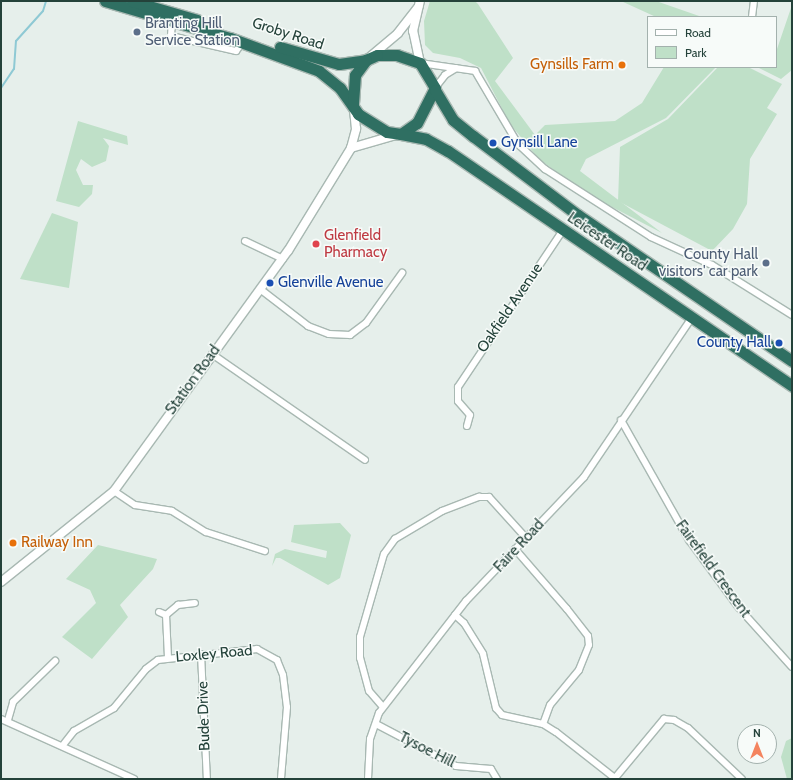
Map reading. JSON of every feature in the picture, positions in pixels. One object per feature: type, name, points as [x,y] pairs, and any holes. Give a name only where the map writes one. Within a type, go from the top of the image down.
[{"type":"highway","name":"Groby Road","points":[[105,1],[286,56],[326,76],[353,107]]},
{"type":"highway","name":"Groby Road","points":[[132,1],[322,61],[339,64],[367,59]]},
{"type":"highway","points":[[397,54],[420,63],[435,89],[418,123],[400,134],[379,128],[353,107],[355,76],[367,59],[397,54]]},
{"type":"highway","name":"Leicester Road","points":[[435,89],[453,120],[473,136],[578,215],[792,361]]},
{"type":"highway","name":"Leicester Road","points":[[400,134],[426,139],[448,151],[691,319],[792,386]]},
{"type":"street","points":[[752,16],[754,1]]},
{"type":"street","points":[[367,59],[398,33],[419,4]]},
{"type":"street","points":[[419,4],[413,31],[420,63],[475,71],[518,144],[545,170],[651,238],[712,265],[792,315]]},
{"type":"street","points":[[435,89],[445,75],[456,68]]},
{"type":"street","name":"Station Road","points":[[1,582],[114,490],[212,354],[283,259],[352,148],[356,129],[353,107]]},
{"type":"street","points":[[352,148],[400,134]]},
{"type":"street","name":"Oakfield Avenue","points":[[467,426],[470,415],[458,401],[458,387],[563,230]]},
{"type":"street","points":[[245,240],[283,259]]},
{"type":"street","points":[[260,289],[308,326],[329,334],[350,335],[366,323],[402,273]]},
{"type":"street","name":"Faire Road","points":[[368,779],[370,739],[383,708],[455,615],[515,549],[584,477],[621,420],[691,319]]},
{"type":"street","points":[[212,354],[365,460]]},
{"type":"street","name":"Fairefield Crescent","points":[[621,420],[689,540],[739,608],[792,667]]},
{"type":"street","points":[[114,490],[135,506],[172,511],[206,532],[265,551]]},
{"type":"street","points":[[383,708],[370,691],[360,658],[360,637],[384,554],[395,538],[442,511],[480,497],[489,497],[526,538]]},
{"type":"street","points":[[515,549],[567,608],[588,636],[590,645],[579,670],[550,704],[543,724]]},
{"type":"street","points":[[166,615],[178,605],[195,603]]},
{"type":"street","points":[[159,612],[166,615]]},
{"type":"street","points":[[166,615],[168,658]]},
{"type":"street","points":[[455,615],[464,623],[483,654],[496,708],[502,715],[543,724],[616,779],[664,719],[688,728],[742,779]]},
{"type":"street","name":"Loxley Road","points":[[63,745],[74,731],[114,708],[146,669],[168,658],[257,649],[269,653],[279,664],[287,707],[281,779]]},
{"type":"street","name":"Bude Drive","points":[[201,654],[206,779]]},
{"type":"street","points":[[8,720],[14,702],[55,661]]},
{"type":"street","points":[[1,719],[8,720],[134,779]]},
{"type":"street","name":"Tysoe Hill","points":[[376,724],[456,766],[491,769],[497,779]]},
{"type":"green space","points":[[430,1],[475,1],[478,4],[513,58],[495,81],[535,135],[545,125],[615,121],[642,103],[663,68],[715,68],[666,118],[586,159],[580,171],[662,233],[585,193],[539,159],[510,124],[481,68],[460,58],[433,53],[425,45],[424,21]]},
{"type":"green space","points":[[621,1],[656,1],[699,16],[654,16]]},
{"type":"green space","points":[[792,5],[792,70],[781,79],[759,68],[777,68],[777,49]]},
{"type":"green space","points":[[717,68],[750,68],[782,84],[767,108],[777,114],[750,159],[747,204],[733,229],[712,251],[618,201],[620,147],[668,119]]},
{"type":"green space","points":[[78,121],[127,136],[128,145],[103,138],[109,146],[106,161],[92,167],[81,159],[76,170],[83,185],[93,185],[92,194],[79,207],[56,201]]},
{"type":"green space","points":[[52,213],[78,222],[69,288],[20,279]]},
{"type":"green space","points":[[340,523],[351,535],[340,578],[328,585],[280,558],[276,558],[272,566],[275,554],[285,549],[326,558],[327,551],[291,542],[294,525]]},
{"type":"green space","points":[[98,545],[157,559],[153,569],[120,605],[128,617],[92,659],[62,637],[96,603],[90,590],[66,579]]},
{"type":"green space","points":[[792,738],[792,779],[787,779],[781,757],[786,741]]},
{"type":"waterway","points":[[1,88],[14,69],[16,41],[43,11],[46,1]]},
{"type":"place","name":"Branting Hill Service Station","points":[[137,32]]},
{"type":"place","name":"Gynsills Farm","points":[[622,65]]},
{"type":"place","name":"Gynsill Lane","points":[[493,143]]},
{"type":"place","name":"Glenfield Pharmacy","points":[[316,244]]},
{"type":"place","name":"County Hall visitors' car park","points":[[766,263]]},
{"type":"place","name":"Glenville Avenue","points":[[270,283]]},
{"type":"place","name":"County Hall","points":[[779,343]]},
{"type":"place","name":"Railway Inn","points":[[13,543]]}]
